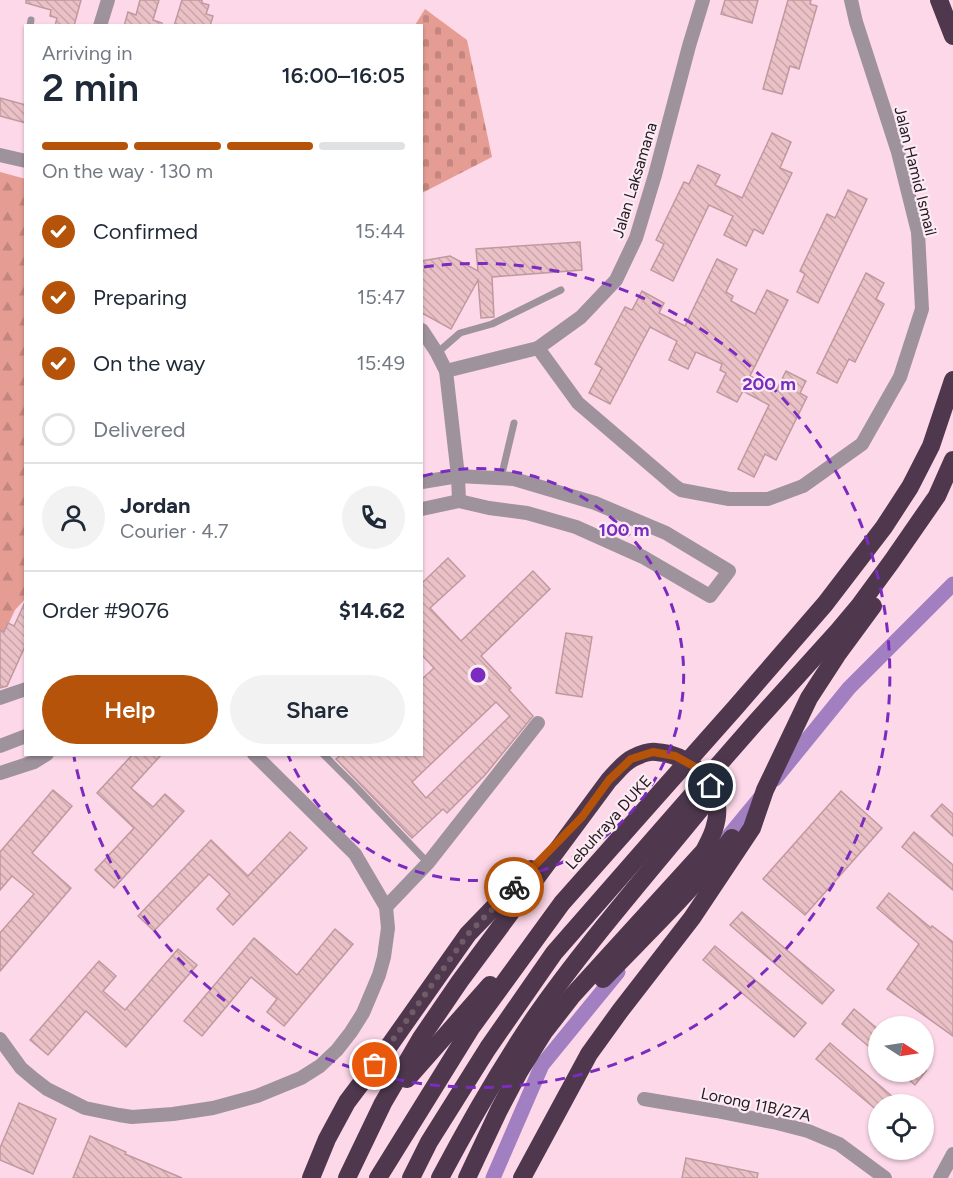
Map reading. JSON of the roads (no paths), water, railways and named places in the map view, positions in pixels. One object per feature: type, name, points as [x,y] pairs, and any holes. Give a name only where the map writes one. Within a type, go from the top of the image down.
[{"type":"highway","points":[[939,0],[953,36]]},
{"type":"highway","name":"Lebuhraya DUKE","points":[[378,1178],[471,1028],[562,903],[825,604],[884,527],[910,487],[931,446],[953,381]]},
{"type":"highway","points":[[522,1178],[589,1054],[692,918],[752,828],[765,790],[809,698],[837,655],[901,568],[951,465]]},
{"type":"highway","points":[[411,1178],[429,1142],[488,1048],[554,953],[859,606],[937,496]]},
{"type":"highway","points":[[440,1178],[486,1094],[535,1017],[572,967],[702,807],[755,723]]},
{"type":"highway","points":[[348,1178],[383,1103],[421,1038],[460,981],[609,780],[631,759],[653,752],[675,756],[697,768],[711,786],[717,809],[714,832],[704,851],[572,996],[544,1032],[504,1101],[470,1177]]},
{"type":"highway","points":[[470,1177],[565,1019],[684,897],[744,823],[765,790]]},
{"type":"highway","points":[[311,1178],[327,1139],[347,1102],[468,934],[582,817]]},
{"type":"highway","points":[[348,1178],[394,1093],[562,903]]},
{"type":"street","points":[[101,24],[108,0]]},
{"type":"street","name":"Jalan Laksamana","points":[[446,371],[538,348],[581,317],[615,280],[636,238],[703,0]]},
{"type":"street","name":"Jalan Hamid Ismail","points":[[538,348],[578,403],[681,490],[729,500],[768,499],[803,486],[862,444],[900,377],[922,309],[918,232],[898,152],[851,0]]},
{"type":"street","points":[[0,154],[24,160]]},
{"type":"street","points":[[423,332],[446,371],[459,501]]},
{"type":"street","points":[[423,482],[458,476],[514,479],[595,503],[666,533],[729,571],[710,596],[643,557],[576,527],[526,513],[459,501],[423,509]]},
{"type":"street","points":[[0,698],[24,690]]},
{"type":"street","points":[[386,907],[428,863],[538,723]]},
{"type":"street","points":[[0,746],[24,737]]},
{"type":"street","points":[[0,773],[34,762],[44,756]]},
{"type":"street","points":[[0,1039],[16,1062],[47,1089],[85,1108],[132,1117],[213,1108],[256,1096],[301,1078],[320,1066],[337,1050],[363,1013],[379,975],[388,928],[386,907],[355,854],[256,756]]},
{"type":"street","name":"Lorong 11B/27A","points":[[644,1098],[808,1131],[839,1144],[885,1178]]},
{"type":"street","points":[[940,1178],[953,1154]]},
{"type":"lane","points":[[437,353],[460,333],[492,324],[561,290]]},
{"type":"lane","points":[[501,478],[514,423]]},
{"type":"lane","points":[[325,756],[428,863]]},
{"type":"waterway","points":[[775,779],[849,688],[953,584]]},
{"type":"waterway","points":[[722,844],[760,798]]},
{"type":"waterway","points":[[493,1178],[542,1065],[618,972]]}]
